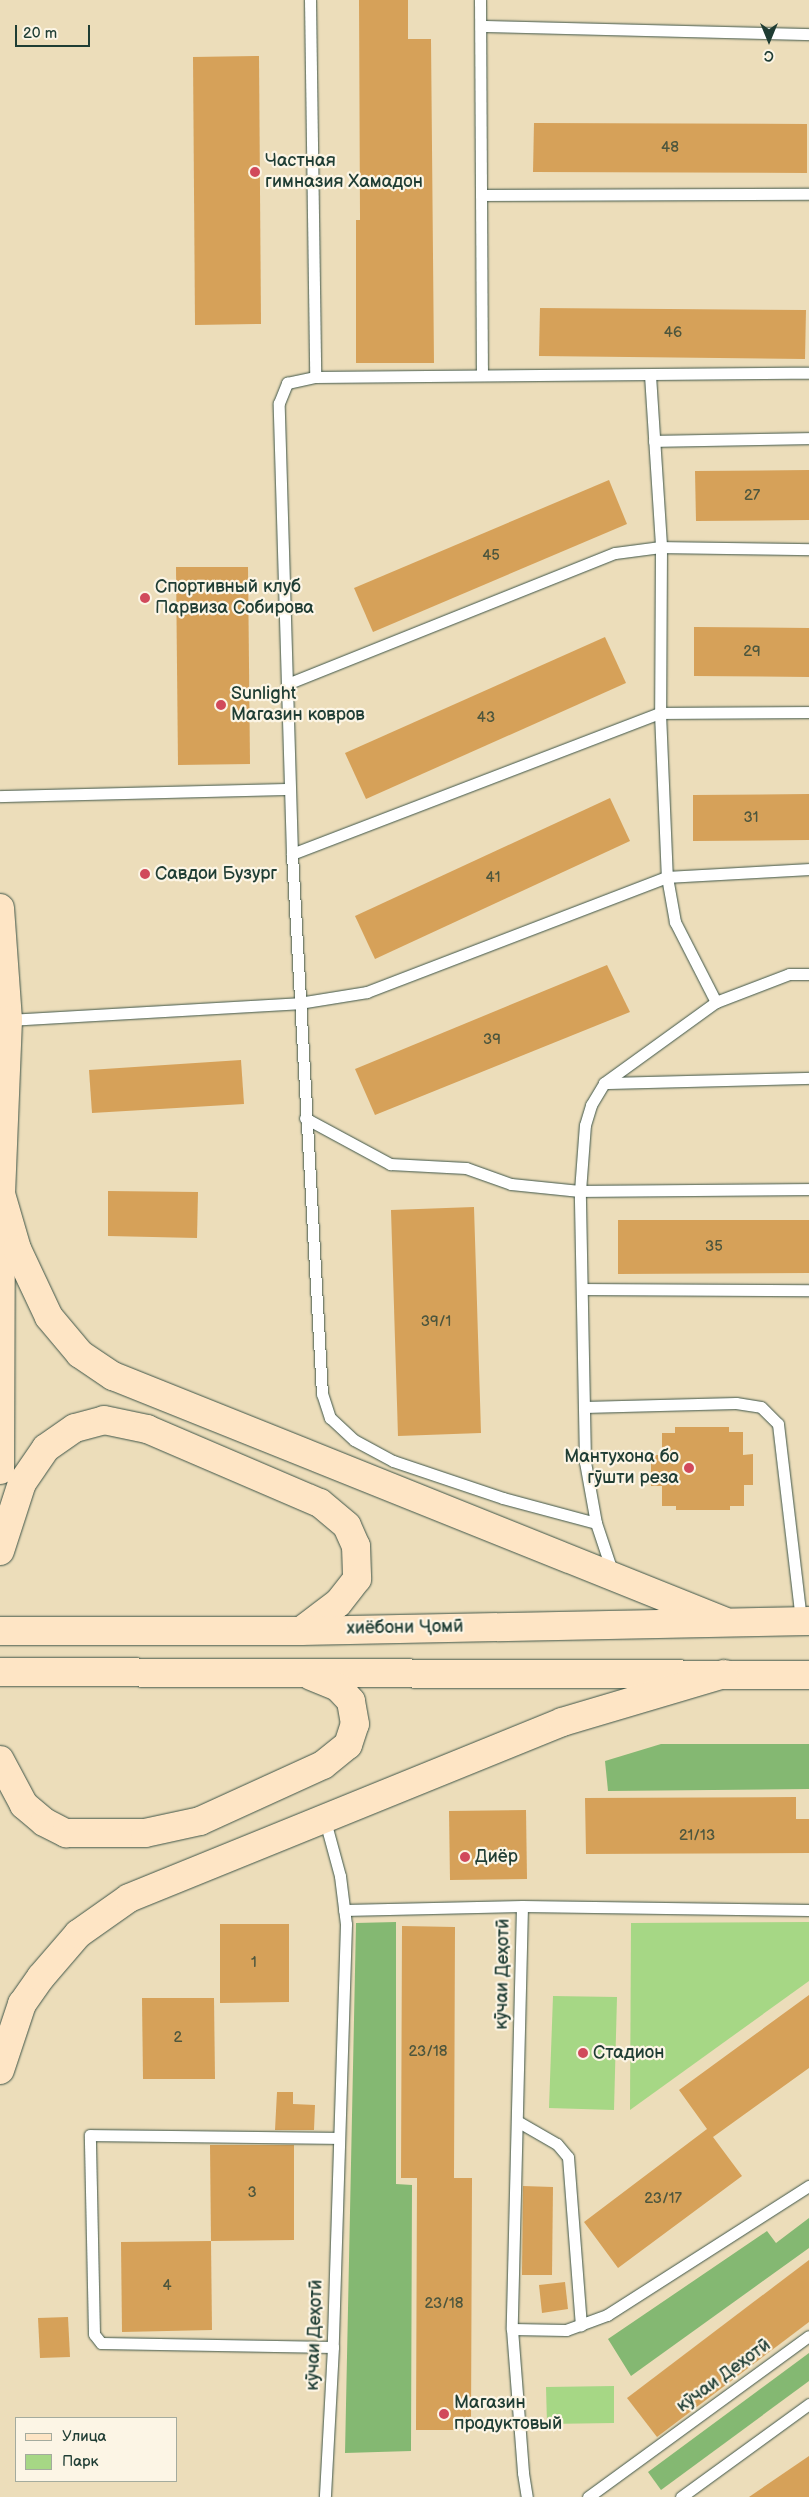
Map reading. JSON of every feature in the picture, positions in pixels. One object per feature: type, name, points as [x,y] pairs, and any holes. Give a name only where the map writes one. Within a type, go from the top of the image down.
[{"type":"main road","points":[[0,908],[8,1020],[1,1194],[0,1470]]},
{"type":"main road","points":[[1,1194],[17,1249],[48,1317],[80,1354],[113,1376],[724,1621]]},
{"type":"main road","points":[[0,1551],[22,1483],[46,1448],[75,1428],[104,1420],[147,1429],[320,1503],[347,1526],[356,1546],[357,1579],[338,1603],[302,1631]]},
{"type":"main road","name":"хиёбони Ҷомӣ","points":[[11,1631],[302,1631],[724,1621],[805,1621]]},
{"type":"main road","points":[[10,1672],[809,1674]]},
{"type":"main road","points":[[0,1760],[24,1805],[44,1822],[66,1833],[144,1833],[200,1821],[324,1765],[348,1745],[355,1724],[351,1701],[338,1687],[304,1673]]},
{"type":"main road","points":[[0,2070],[22,2004],[78,1934],[129,1898],[324,1817],[562,1722],[724,1674]]},
{"type":"lane","points":[[310,0],[315,377]]},
{"type":"lane","points":[[480,0],[482,374]]},
{"type":"lane","points":[[481,26],[809,34]]},
{"type":"lane","points":[[482,195],[809,194]]},
{"type":"lane","points":[[596,1523],[503,1498],[393,1461],[354,1440],[330,1418],[322,1394],[317,1341],[292,854],[279,403],[287,383],[315,377],[482,374],[650,375],[809,373]]},
{"type":"lane","points":[[650,375],[661,547],[660,713],[667,877],[675,922],[716,1002]]},
{"type":"lane","points":[[654,440],[809,438]]},
{"type":"lane","points":[[287,684],[615,553],[661,547],[809,549]]},
{"type":"lane","points":[[292,854],[660,713],[809,712]]},
{"type":"lane","points":[[0,796],[290,789]]},
{"type":"lane","points":[[8,1020],[299,1003],[367,992],[667,877],[809,869]]},
{"type":"lane","points":[[614,1578],[596,1523],[585,1462],[580,1190],[585,1126],[591,1105],[604,1083],[716,1002],[789,974],[809,974]]},
{"type":"lane","points":[[604,1083],[809,1078]]},
{"type":"lane","points":[[305,1118],[390,1164],[466,1168],[511,1184],[580,1190],[809,1190]]},
{"type":"lane","points":[[582,1288],[809,1290]]},
{"type":"lane","points":[[584,1407],[736,1403],[761,1407],[778,1424],[805,1621]]},
{"type":"lane","name":"кӯчаи Деҳотӣ","points":[[324,1817],[340,1876],[344,1910],[333,2347],[325,2497]]},
{"type":"lane","points":[[344,1910],[522,1906]]},
{"type":"lane","name":"кӯчаи Деҳотӣ","points":[[527,2497],[523,2473],[512,2329],[522,1906],[809,1910]]},
{"type":"lane","points":[[517,2121],[557,2144],[568,2157],[581,2325]]},
{"type":"lane","points":[[333,2347],[101,2343],[94,2334],[90,2135],[339,2138]]},
{"type":"lane","points":[[512,2329],[551,2331],[581,2325],[607,2315],[809,2186]]},
{"type":"lane","name":"кӯчаи Деҳотӣ","points":[[588,2497],[809,2336]]},
{"type":"lane","points":[[681,2497],[809,2404]]},
{"type":"green space","points":[[661,1744],[809,1744],[809,1789],[608,1791],[605,1761]]},
{"type":"green space","points":[[396,1922],[396,2184],[412,2185],[411,2451],[345,2453],[356,1923]]},
{"type":"green space","points":[[809,1922],[809,1981],[630,2110],[631,1923]]},
{"type":"green space","name":"Стадион","points":[[553,1996],[617,1997],[614,2110],[549,2108]]},
{"type":"green space","points":[[809,2218],[809,2248],[631,2376],[608,2339],[767,2231],[776,2243]]},
{"type":"green space","points":[[809,2353],[809,2381],[661,2490],[648,2472]]},
{"type":"green space","points":[[614,2386],[614,2423],[547,2424],[546,2387]]},
{"type":"building","points":[[359,0],[408,0],[408,39],[431,39],[434,363],[356,363],[356,220],[360,220]]},
{"type":"building","points":[[259,56],[261,324],[195,325],[193,57]]},
{"type":"building","points":[[534,123],[807,124],[807,173],[533,172]]},
{"type":"building","points":[[540,308],[806,310],[805,359],[539,356]]},
{"type":"building","points":[[809,470],[809,520],[696,521],[695,471]]},
{"type":"building","points":[[609,480],[627,524],[373,632],[354,588]]},
{"type":"building","points":[[176,567],[248,567],[250,764],[178,765]]},
{"type":"building","points":[[694,627],[809,628],[809,677],[694,676]]},
{"type":"building","points":[[605,637],[626,683],[366,799],[345,753]]},
{"type":"building","points":[[809,794],[809,840],[693,841],[693,795]]},
{"type":"building","points":[[610,798],[630,841],[375,959],[355,916]]},
{"type":"building","points":[[607,965],[630,1012],[375,1115],[355,1069]]},
{"type":"building","points":[[241,1060],[244,1104],[92,1113],[89,1070]]},
{"type":"building","points":[[108,1191],[198,1192],[197,1238],[108,1236]]},
{"type":"building","points":[[474,1207],[481,1433],[398,1436],[391,1210]]},
{"type":"building","points":[[618,1220],[809,1220],[809,1273],[618,1274]]},
{"type":"building","points":[[675,1427],[729,1427],[729,1432],[743,1432],[743,1455],[753,1454],[753,1485],[744,1485],[744,1506],[730,1506],[730,1510],[676,1510],[676,1506],[662,1506],[662,1486],[651,1486],[651,1455],[662,1455],[662,1433],[675,1433]]},
{"type":"building","points":[[796,1797],[796,1819],[809,1819],[809,1853],[586,1854],[585,1798]]},
{"type":"building","points":[[526,1810],[527,1879],[450,1880],[449,1811]]},
{"type":"building","points":[[220,1924],[289,1924],[289,2002],[220,2003]]},
{"type":"building","points":[[402,1926],[455,1927],[454,2178],[472,2178],[471,2430],[416,2430],[417,2178],[401,2178]]},
{"type":"building","points":[[809,1995],[809,2068],[713,2137],[742,2176],[618,2268],[584,2222],[707,2129],[679,2090]]},
{"type":"building","points":[[142,1998],[214,1998],[215,2079],[143,2079]]},
{"type":"building","points":[[277,2092],[293,2092],[293,2104],[315,2105],[314,2130],[275,2130]]},
{"type":"building","points":[[210,2145],[294,2145],[294,2240],[211,2241]]},
{"type":"building","points":[[523,2186],[553,2187],[552,2275],[522,2275]]},
{"type":"building","points":[[211,2241],[212,2330],[122,2332],[121,2242]]},
{"type":"building","points":[[809,2260],[809,2322],[657,2437],[627,2398]]},
{"type":"building","points":[[565,2282],[568,2309],[542,2313],[539,2285]]},
{"type":"building","points":[[68,2317],[70,2357],[40,2358],[38,2318]]},
{"type":"building","points":[[809,2456],[809,2497],[749,2497]]},
{"type":"place","name":"Частная гимназия Хамадон","points":[[255,172]]},
{"type":"place","name":"Спортивный клуб Парвиза Собирова","points":[[145,598]]},
{"type":"place","name":"Sunlight Магазин ковров","points":[[221,705]]},
{"type":"place","name":"Савдои Бузург","points":[[145,874]]},
{"type":"place","name":"Мантухона бо гӯшти реза","points":[[689,1468]]},
{"type":"place","name":"Диёр","points":[[465,1857]]},
{"type":"place","name":"Стадион","points":[[583,2053]]},
{"type":"place","name":"Магазин продуктовый","points":[[444,2414]]}]
